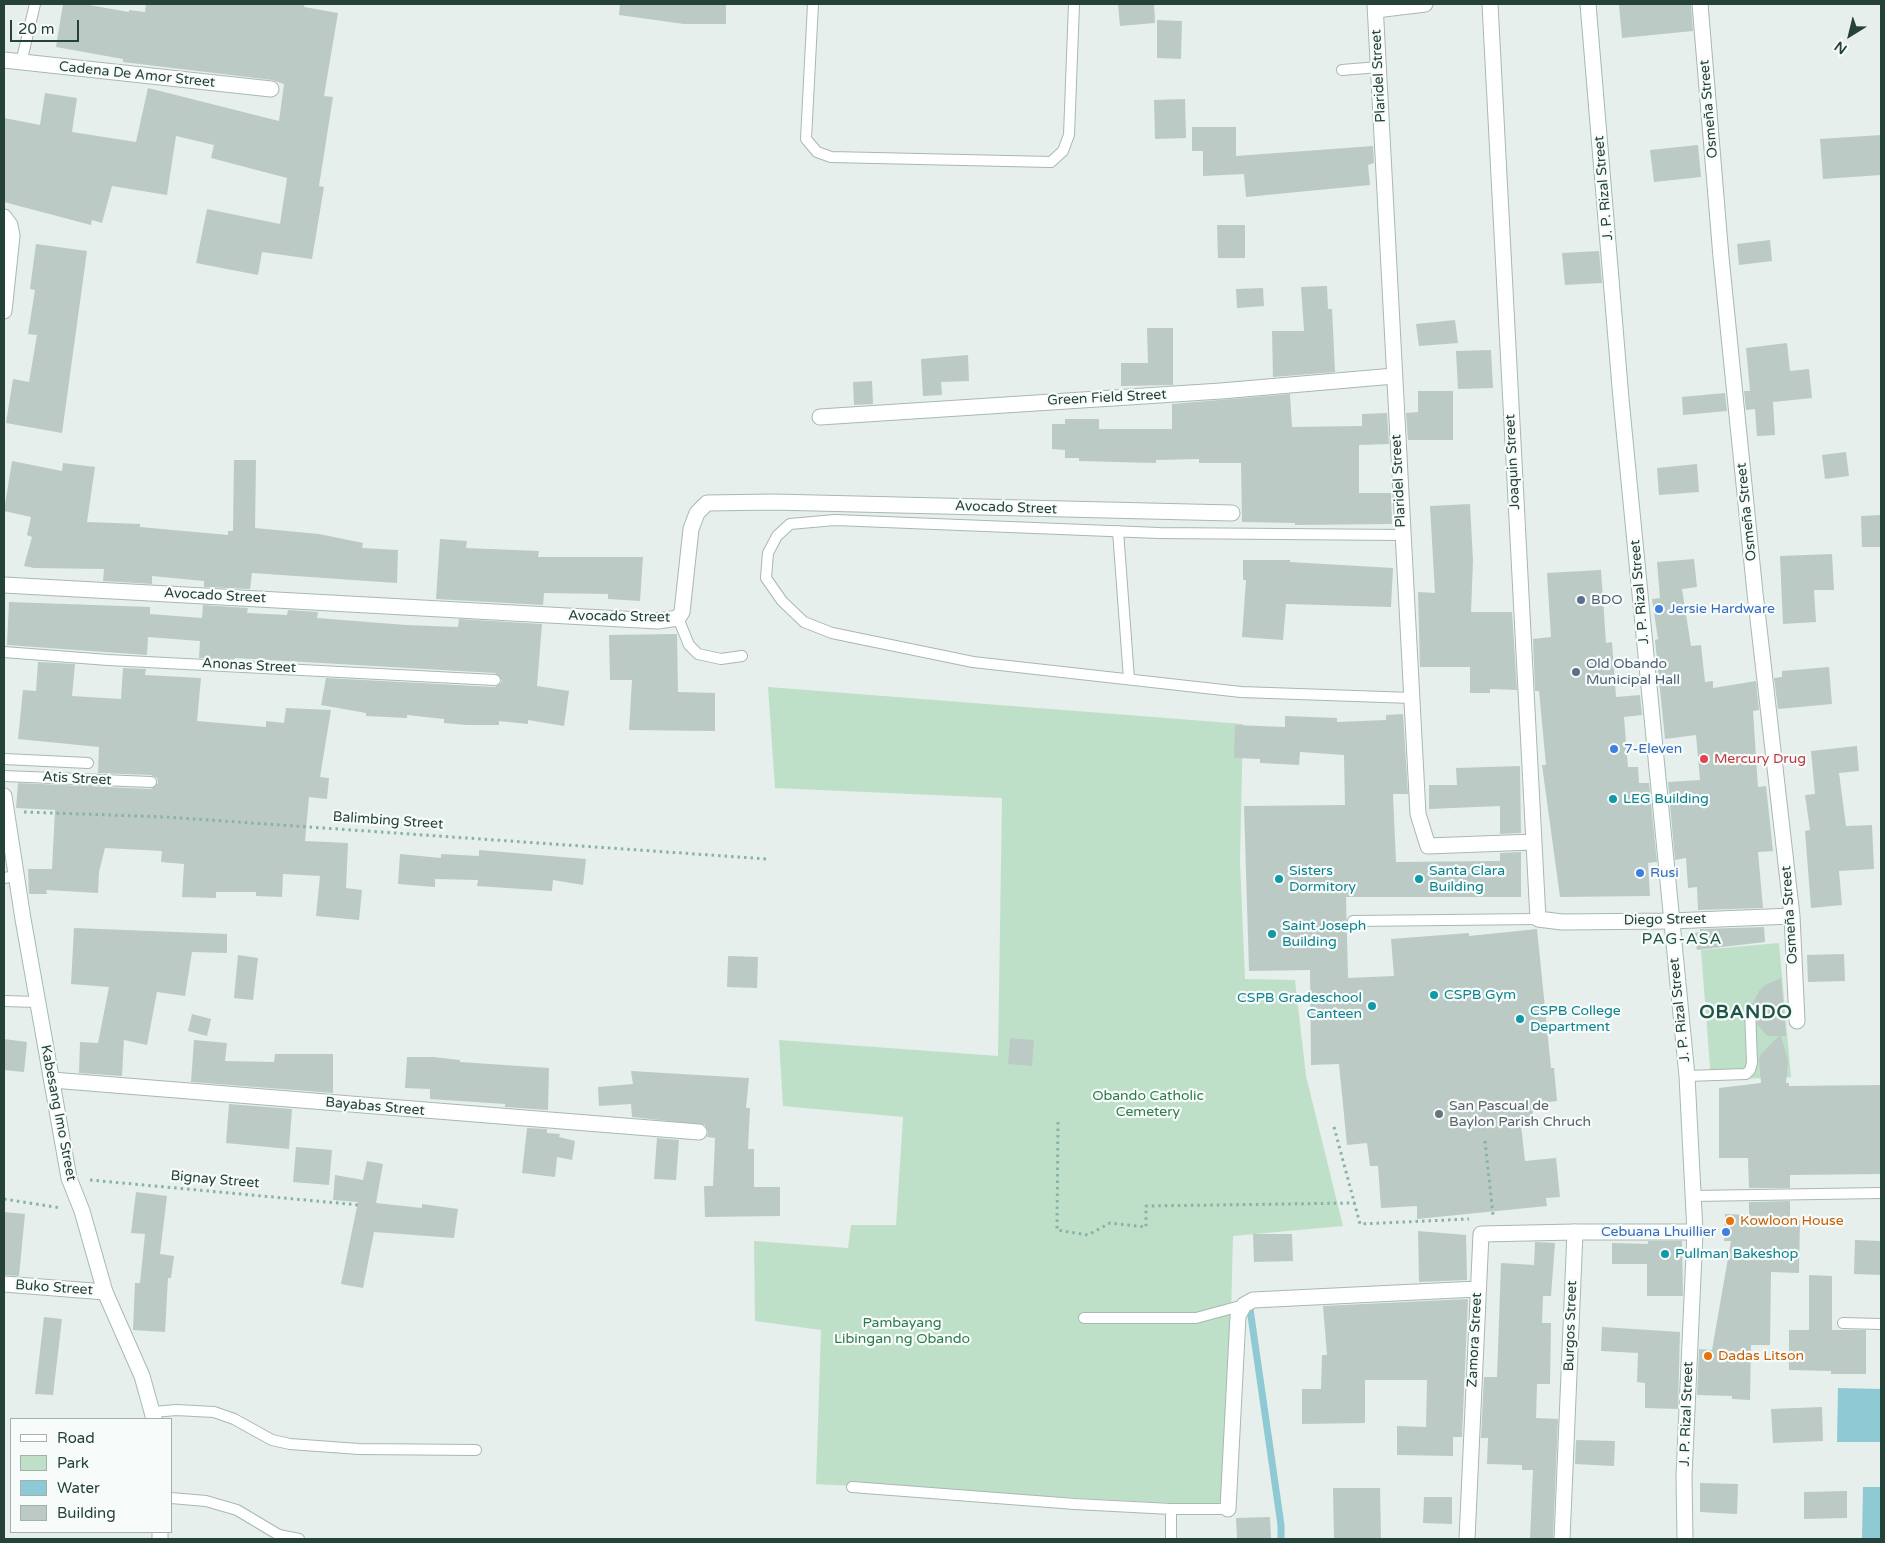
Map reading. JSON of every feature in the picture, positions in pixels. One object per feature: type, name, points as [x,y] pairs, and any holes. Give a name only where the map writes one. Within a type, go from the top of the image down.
[{"type":"street","points":[[1376,7],[1425,4]]},
{"type":"street","name":"Joaquin Street","points":[[1490,4],[1532,842],[1538,919]]},
{"type":"street","name":"J. P. Rizal Street","points":[[1588,4],[1622,409],[1687,1076],[1695,1232],[1684,1476],[1684,1539]]},
{"type":"street","name":"Osmeña Street","points":[[1700,4],[1721,257],[1755,593],[1792,916],[1797,1021]]},
{"type":"street","name":"Plaridel Street","points":[[1376,7],[1418,814],[1428,846],[1532,842]]},
{"type":"street","name":"Cadena De Amor Street","points":[[4,60],[271,89]]},
{"type":"street","points":[[4,217],[10,225],[12,236],[4,311]]},
{"type":"street","name":"Green Field Street","points":[[820,417],[1221,391],[1394,376]]},
{"type":"street","name":"Avocado Street","points":[[4,584],[658,621],[678,618],[682,612],[691,529],[696,513],[707,503],[773,502],[1232,513]]},
{"type":"street","name":"Kabesang Imo Street","points":[[4,796],[10,877],[38,1002],[69,1178],[82,1210],[105,1292],[142,1376],[154,1416]]},
{"type":"street","name":"Diego Street","points":[[1538,919],[1562,922],[1671,921],[1792,916]]},
{"type":"street","name":"Bayabas Street","points":[[52,1080],[699,1132]]},
{"type":"street","points":[[1575,1230],[1695,1232]]},
{"type":"street","name":"Zamora Street","points":[[1467,1539],[1481,1234],[1575,1230]]},
{"type":"street","name":"Burgos Street","points":[[1562,1539],[1575,1230]]},
{"type":"street","name":"Buko Street","points":[[4,1284],[105,1292]]},
{"type":"street","points":[[1228,1509],[1238,1316],[1244,1306],[1253,1300],[1478,1289]]},
{"type":"lane","points":[[21,63],[34,4]]},
{"type":"lane","points":[[812,4],[806,139],[817,152],[831,157],[1051,162],[1064,150],[1069,135],[1074,4]]},
{"type":"lane","points":[[1342,70],[1379,66]]},
{"type":"lane","points":[[1402,535],[1118,531],[835,520],[790,524],[777,536],[768,553],[766,578],[782,600],[804,622],[832,633],[973,662],[1241,692],[1412,698]]},
{"type":"lane","points":[[1118,531],[1130,679]]},
{"type":"lane","points":[[678,618],[689,645],[698,654],[721,659],[742,656]]},
{"type":"lane","name":"Anonas Street","points":[[4,652],[108,660],[495,680]]},
{"type":"lane","points":[[4,759],[88,763]]},
{"type":"lane","name":"Atis Street","points":[[4,776],[150,782]]},
{"type":"lane","points":[[1353,921],[1538,919]]},
{"type":"lane","points":[[4,1001],[38,1002]]},
{"type":"lane","points":[[1687,1076],[1746,1074],[1750,1070],[1752,1063],[1750,1009]]},
{"type":"lane","points":[[1693,1196],[1881,1193]]},
{"type":"lane","points":[[1084,1318],[1196,1318],[1244,1306]]},
{"type":"lane","points":[[1843,1323],[1881,1324]]},
{"type":"lane","points":[[154,1416],[176,1410],[214,1412],[234,1419],[272,1440],[290,1444],[359,1449],[476,1450]]},
{"type":"lane","points":[[852,1488],[1171,1509],[1228,1509]]},
{"type":"lane","points":[[172,1498],[206,1501],[237,1510],[279,1535],[299,1539]]},
{"type":"lane","points":[[1170,1539],[1171,1509]]},
{"type":"path","name":"Balimbing Street","points":[[6,811],[166,817],[767,859]]},
{"type":"path","points":[[1058,1122],[1057,1230],[1088,1235],[1110,1223],[1146,1227],[1146,1206],[1355,1203]]},
{"type":"path","points":[[1334,1126],[1360,1224],[1471,1219]]},
{"type":"path","points":[[1484,1141],[1493,1216]]},
{"type":"path","name":"Bignay Street","points":[[69,1178],[359,1205]]},
{"type":"path","points":[[4,1199],[82,1210]]},
{"type":"green space","name":"Obando Catholic Cemetery","points":[[768,687],[1243,724],[1240,861],[1245,979],[1295,980],[1306,1076],[1343,1226],[1233,1236],[1226,1506],[816,1484],[821,1330],[755,1321],[754,1241],[848,1248],[851,1225],[896,1225],[903,1117],[783,1106],[779,1040],[998,1056],[1002,798],[775,788]]},
{"type":"green space","points":[[1779,943],[1791,1077],[1711,1080],[1701,950]]},
{"type":"water","points":[[1838,1388],[1881,1389],[1881,1442],[1837,1442]]},
{"type":"water","points":[[1863,1487],[1881,1487],[1881,1539],[1862,1539]]},
{"type":"building","points":[[63,4],[83,4],[129,12],[129,10],[145,12],[146,4],[305,4],[304,7],[338,13],[324,96],[333,97],[319,186],[324,187],[312,259],[262,252],[258,275],[196,263],[207,209],[280,224],[287,178],[211,158],[214,145],[176,136],[167,195],[112,186],[102,223],[92,220],[91,225],[4,202],[4,118],[40,125],[45,93],[77,98],[72,132],[136,142],[148,88],[279,121],[284,84],[272,80],[123,62],[123,59],[56,47]]},
{"type":"building","points":[[620,4],[726,4],[726,24],[684,24],[619,15]]},
{"type":"building","points":[[1118,4],[1154,4],[1155,23],[1120,26]]},
{"type":"building","points":[[1619,4],[1691,4],[1693,31],[1622,38]]},
{"type":"building","points":[[1157,20],[1182,21],[1181,59],[1157,58]]},
{"type":"building","points":[[1185,99],[1186,138],[1155,139],[1154,100]]},
{"type":"building","points":[[1192,127],[1236,127],[1236,156],[1373,146],[1374,163],[1368,165],[1370,185],[1246,197],[1244,174],[1203,176],[1203,151],[1192,151]]},
{"type":"building","points":[[1881,135],[1881,175],[1823,179],[1820,139]]},
{"type":"building","points":[[1698,145],[1701,177],[1654,182],[1650,150]]},
{"type":"building","points":[[1217,225],[1245,225],[1245,258],[1218,258]]},
{"type":"building","points":[[1770,240],[1772,261],[1739,265],[1737,244]]},
{"type":"building","points":[[36,244],[87,251],[62,433],[6,423],[13,379],[29,382],[37,335],[28,334],[35,290],[30,289]]},
{"type":"building","points":[[1599,251],[1602,283],[1565,285],[1562,253]]},
{"type":"building","points":[[1327,286],[1328,309],[1332,309],[1335,372],[1273,377],[1272,331],[1304,331],[1301,287]]},
{"type":"building","points":[[1263,288],[1264,306],[1237,308],[1236,289]]},
{"type":"building","points":[[1455,320],[1458,343],[1419,346],[1416,324]]},
{"type":"building","points":[[1147,328],[1173,328],[1173,385],[1121,386],[1121,363],[1148,363]]},
{"type":"building","points":[[1787,343],[1790,371],[1809,369],[1812,398],[1773,402],[1775,435],[1757,436],[1755,409],[1746,410],[1744,391],[1750,391],[1746,348]]},
{"type":"building","points":[[1491,350],[1493,388],[1458,389],[1456,351]]},
{"type":"building","points":[[968,355],[969,381],[941,382],[942,395],[923,396],[921,359]]},
{"type":"building","points":[[872,381],[873,404],[854,405],[853,382]]},
{"type":"building","points":[[1418,391],[1453,391],[1453,440],[1408,440],[1406,413],[1418,412]]},
{"type":"building","points":[[1725,393],[1727,411],[1683,415],[1682,397]]},
{"type":"building","points":[[1290,394],[1292,427],[1362,426],[1362,414],[1387,413],[1389,444],[1359,445],[1359,493],[1391,493],[1392,524],[1295,525],[1295,523],[1242,522],[1241,463],[1199,463],[1199,459],[1156,460],[1156,463],[1079,461],[1079,458],[1065,458],[1065,450],[1052,449],[1052,424],[1065,424],[1065,419],[1099,419],[1099,429],[1172,429],[1172,404]]},
{"type":"building","points":[[1846,452],[1849,476],[1825,479],[1822,455]]},
{"type":"building","points":[[234,460],[256,460],[255,528],[319,534],[363,543],[362,548],[398,550],[397,583],[252,573],[250,589],[204,587],[204,581],[152,576],[152,584],[103,581],[104,569],[34,568],[24,566],[32,537],[27,535],[31,517],[4,511],[12,461],[62,471],[63,463],[95,467],[87,522],[140,524],[140,527],[228,535],[228,531],[233,531]]},
{"type":"building","points":[[1697,464],[1699,492],[1659,495],[1657,468]]},
{"type":"building","points":[[1470,504],[1473,561],[1471,612],[1512,612],[1517,690],[1490,689],[1490,693],[1470,693],[1470,667],[1420,667],[1418,592],[1435,593],[1430,506]]},
{"type":"building","points":[[1881,515],[1881,547],[1862,547],[1861,516]]},
{"type":"building","points":[[440,539],[467,541],[466,548],[539,551],[538,557],[643,557],[640,601],[608,599],[608,594],[544,593],[543,605],[436,599]]},
{"type":"building","points":[[1832,554],[1834,590],[1814,590],[1816,622],[1783,624],[1780,556]]},
{"type":"building","points":[[1694,559],[1697,587],[1682,589],[1691,646],[1701,645],[1705,682],[1713,681],[1713,688],[1756,681],[1759,710],[1753,711],[1758,787],[1766,786],[1773,851],[1758,852],[1763,908],[1698,910],[1697,887],[1688,888],[1686,858],[1675,860],[1668,782],[1700,780],[1696,735],[1665,739],[1655,640],[1658,639],[1652,599],[1660,598],[1657,562]]},
{"type":"building","points":[[1243,560],[1290,560],[1290,562],[1393,568],[1391,607],[1286,604],[1283,640],[1242,637],[1246,580],[1243,580]]},
{"type":"building","points":[[1601,570],[1606,643],[1612,642],[1616,697],[1640,695],[1642,715],[1624,717],[1628,767],[1638,767],[1639,783],[1649,783],[1657,862],[1648,863],[1650,896],[1560,897],[1542,765],[1546,765],[1539,691],[1535,691],[1533,639],[1551,637],[1547,573]]},
{"type":"building","points":[[9,602],[150,607],[150,614],[202,618],[203,605],[248,608],[247,613],[287,615],[288,610],[318,612],[317,618],[406,625],[458,627],[459,619],[542,624],[537,686],[569,691],[564,726],[528,720],[528,724],[499,721],[499,725],[467,725],[444,723],[444,719],[407,715],[407,718],[366,716],[366,713],[321,705],[326,678],[495,687],[502,680],[495,673],[235,658],[234,660],[199,658],[200,641],[148,637],[147,655],[7,645]]},
{"type":"building","points":[[677,634],[678,692],[715,693],[715,731],[629,730],[632,680],[610,680],[609,635]]},
{"type":"building","points":[[38,662],[75,664],[72,696],[121,699],[123,668],[146,669],[145,675],[201,678],[197,721],[266,727],[266,721],[284,723],[286,708],[331,710],[320,777],[329,778],[327,799],[309,797],[305,841],[348,843],[346,888],[362,890],[359,920],[316,916],[320,876],[283,874],[282,897],[256,896],[256,892],[216,892],[216,898],[182,897],[184,864],[161,862],[162,851],[105,848],[99,872],[98,893],[46,890],[47,894],[29,894],[28,869],[52,869],[55,810],[16,808],[18,783],[151,789],[158,783],[157,778],[151,775],[98,773],[99,747],[18,739],[23,690],[36,691]]},
{"type":"building","points":[[1829,667],[1832,704],[1778,709],[1774,678],[1782,677],[1782,671]]},
{"type":"building","points":[[1403,714],[1408,794],[1393,794],[1396,862],[1500,861],[1500,853],[1521,852],[1521,897],[1346,897],[1348,978],[1394,976],[1391,939],[1469,933],[1469,936],[1537,929],[1551,1068],[1554,1068],[1557,1101],[1532,1104],[1534,1123],[1521,1125],[1525,1161],[1556,1158],[1560,1197],[1546,1198],[1547,1206],[1417,1219],[1417,1206],[1381,1208],[1378,1166],[1370,1166],[1367,1143],[1347,1145],[1339,1064],[1311,1065],[1310,970],[1249,971],[1244,806],[1345,805],[1344,755],[1300,752],[1299,765],[1260,763],[1260,759],[1234,758],[1235,725],[1285,727],[1285,716],[1337,718],[1337,722],[1386,720],[1386,715]]},
{"type":"building","points":[[1857,746],[1859,771],[1839,773],[1846,826],[1872,825],[1874,869],[1839,871],[1842,905],[1811,908],[1805,831],[1810,830],[1805,795],[1815,794],[1811,751]]},
{"type":"building","points":[[1520,766],[1521,833],[1500,834],[1500,806],[1429,809],[1429,785],[1457,785],[1456,768]]},
{"type":"building","points":[[479,850],[586,859],[583,885],[553,880],[552,891],[477,886],[478,880],[435,879],[435,887],[398,884],[400,854],[441,858],[441,854],[479,856]]},
{"type":"building","points":[[1764,927],[1765,942],[1697,950],[1694,933],[1700,932],[1700,929]]},
{"type":"building","points":[[74,928],[227,934],[227,953],[192,952],[185,996],[157,992],[147,1045],[124,1040],[122,1076],[79,1073],[80,1042],[98,1043],[109,987],[71,984]]},
{"type":"building","points":[[1844,954],[1845,981],[1808,982],[1807,955]]},
{"type":"building","points":[[238,955],[258,958],[253,1000],[234,998]]},
{"type":"building","points":[[728,956],[758,957],[757,988],[727,987]]},
{"type":"building","points":[[1781,978],[1786,1036],[1781,1036],[1788,1061],[1786,1083],[1789,1083],[1789,1086],[1881,1085],[1881,1174],[1790,1175],[1790,1188],[1749,1188],[1748,1158],[1719,1158],[1719,1088],[1761,1083],[1759,1059],[1761,1054],[1779,1036],[1767,1036],[1757,1024],[1757,1008],[1753,1003],[1759,991],[1765,985]]},
{"type":"building","points":[[192,1014],[211,1019],[207,1036],[188,1031]]},
{"type":"building","points":[[1010,1038],[1034,1040],[1032,1066],[1008,1064]]},
{"type":"building","points":[[4,1039],[27,1042],[24,1072],[4,1070]]},
{"type":"building","points":[[194,1040],[227,1043],[225,1061],[274,1062],[275,1054],[333,1054],[333,1093],[191,1082]]},
{"type":"building","points":[[407,1057],[433,1057],[460,1060],[460,1062],[549,1068],[548,1110],[505,1107],[505,1104],[430,1099],[430,1089],[405,1088]]},
{"type":"building","points":[[631,1071],[749,1078],[746,1108],[750,1108],[748,1149],[754,1149],[754,1187],[780,1187],[780,1216],[705,1217],[704,1186],[713,1186],[715,1138],[707,1137],[708,1132],[705,1125],[632,1117],[631,1104],[599,1106],[598,1087],[633,1084]]},
{"type":"building","points":[[229,1104],[292,1109],[289,1149],[226,1143]]},
{"type":"building","points":[[527,1128],[547,1129],[547,1133],[560,1134],[559,1137],[575,1141],[572,1160],[557,1157],[555,1177],[522,1173]]},
{"type":"building","points":[[657,1138],[679,1140],[676,1180],[654,1179]]},
{"type":"building","points":[[296,1147],[332,1150],[329,1185],[293,1182]]},
{"type":"building","points":[[367,1161],[383,1164],[376,1203],[422,1208],[422,1204],[458,1209],[454,1238],[374,1232],[363,1288],[341,1284],[358,1202],[333,1200],[335,1175],[363,1180]]},
{"type":"building","points":[[136,1192],[167,1196],[160,1254],[174,1256],[171,1278],[168,1278],[165,1332],[133,1330],[135,1283],[140,1283],[145,1234],[131,1233]]},
{"type":"building","points":[[1790,1201],[1790,1220],[1800,1220],[1799,1273],[1771,1272],[1770,1345],[1751,1345],[1750,1400],[1732,1399],[1732,1396],[1697,1395],[1699,1349],[1712,1350],[1731,1241],[1724,1241],[1725,1214],[1749,1215],[1749,1202]]},
{"type":"building","points":[[4,1212],[25,1214],[19,1276],[4,1275]]},
{"type":"building","points":[[1418,1231],[1466,1235],[1467,1280],[1419,1282]]},
{"type":"building","points":[[1253,1234],[1292,1234],[1293,1261],[1254,1262]]},
{"type":"building","points":[[1855,1240],[1881,1241],[1881,1275],[1854,1274]]},
{"type":"building","points":[[1648,1241],[1682,1241],[1683,1296],[1647,1296],[1647,1264],[1612,1264],[1612,1243],[1648,1244]]},
{"type":"building","points":[[1535,1242],[1555,1243],[1551,1296],[1543,1296],[1542,1323],[1551,1323],[1550,1384],[1537,1384],[1536,1418],[1558,1419],[1553,1539],[1530,1539],[1533,1470],[1522,1470],[1522,1465],[1487,1464],[1488,1438],[1481,1438],[1484,1377],[1497,1377],[1501,1263],[1534,1265]]},
{"type":"building","points":[[1809,1275],[1832,1276],[1832,1330],[1866,1330],[1866,1374],[1831,1374],[1831,1371],[1789,1370],[1789,1330],[1809,1330]]},
{"type":"building","points":[[1468,1299],[1462,1437],[1453,1437],[1453,1456],[1397,1455],[1397,1426],[1426,1427],[1427,1380],[1365,1380],[1365,1423],[1302,1424],[1302,1389],[1321,1389],[1322,1355],[1327,1355],[1323,1306]]},
{"type":"building","points":[[44,1317],[62,1319],[53,1395],[35,1394]]},
{"type":"building","points":[[1602,1327],[1680,1332],[1678,1409],[1645,1408],[1645,1383],[1637,1382],[1638,1353],[1601,1351]]},
{"type":"building","points":[[1822,1407],[1823,1441],[1773,1443],[1771,1409]]},
{"type":"building","points":[[1576,1440],[1615,1441],[1614,1466],[1575,1464]]},
{"type":"building","points":[[1700,1483],[1738,1484],[1737,1514],[1700,1512]]},
{"type":"building","points":[[1333,1488],[1380,1488],[1381,1539],[1334,1539]]},
{"type":"building","points":[[1847,1491],[1847,1518],[1804,1519],[1804,1492]]},
{"type":"building","points":[[1424,1497],[1452,1497],[1452,1524],[1423,1523]]},
{"type":"building","points":[[1270,1517],[1271,1539],[1237,1539],[1236,1518]]},
{"type":"waterway","points":[[1249,1302],[1281,1525],[1281,1539]]},
{"type":"place","name":"BDO","points":[[1581,600]]},
{"type":"place","name":"Jersie Hardware","points":[[1659,609]]},
{"type":"place","name":"Old Obando Municipal Hall","points":[[1576,672]]},
{"type":"place","name":"7-Eleven","points":[[1614,749]]},
{"type":"place","name":"Mercury Drug","points":[[1704,759]]},
{"type":"place","name":"LEG Building","points":[[1613,799]]},
{"type":"place","name":"Rusi","points":[[1640,873]]},
{"type":"place","name":"Sisters Dormitory","points":[[1279,879]]},
{"type":"place","name":"Santa Clara Building","points":[[1419,879]]},
{"type":"place","name":"Saint Joseph Building","points":[[1272,934]]},
{"type":"place","name":"CSPB Gym","points":[[1434,995]]},
{"type":"place","name":"CSPB Gradeschool Canteen","points":[[1372,1006]]},
{"type":"place","name":"CSPB College Department","points":[[1520,1019]]},
{"type":"place","name":"San Pascual de Baylon Parish Chruch","points":[[1439,1114]]},
{"type":"place","name":"Kowloon House","points":[[1730,1221]]},
{"type":"place","name":"Cebuana Lhuillier","points":[[1726,1232]]},
{"type":"place","name":"Pullman Bakeshop","points":[[1665,1254]]},
{"type":"place","name":"Dadas Litson","points":[[1708,1356]]},
{"type":"district","name":"PAG-ASA","points":[[1682,940]]},
{"type":"district","name":"OBANDO","points":[[1746,1013]]},
{"type":"park label","name":"Pambayang Libingan ng Obando","points":[[902,1332]]}]
